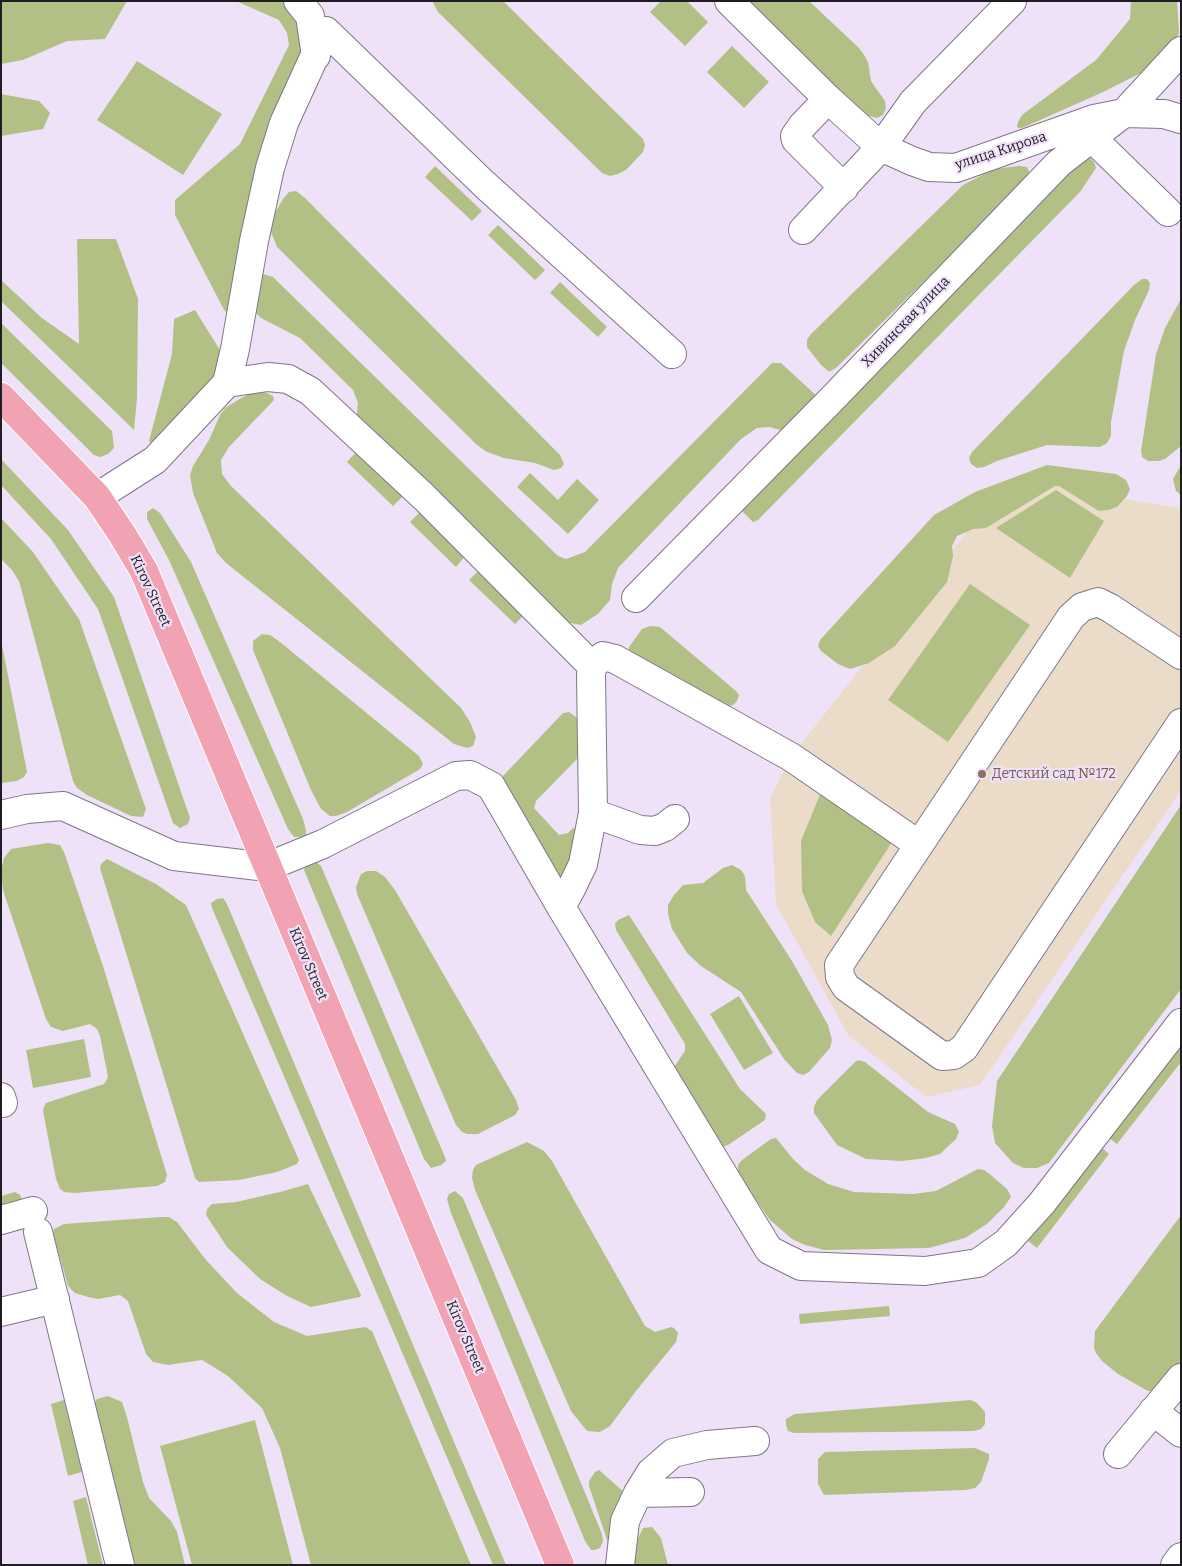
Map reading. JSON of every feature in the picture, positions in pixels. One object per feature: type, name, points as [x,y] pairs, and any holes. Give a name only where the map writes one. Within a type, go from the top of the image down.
[{"type":"main road","name":"Kirov Street","points":[[1,397],[97,497],[144,571],[560,1565]]},
{"type":"street","points":[[298,1],[310,16],[316,56]]},
{"type":"street","name":"улица Кирова","points":[[729,1],[828,99],[881,147],[929,167],[956,168],[1094,120],[1124,113],[1164,114],[1181,119]]},
{"type":"street","points":[[803,230],[881,147],[913,102],[1012,1]]},
{"type":"street","points":[[97,497],[155,460],[227,383],[270,168],[284,123],[326,31],[484,184],[672,354]]},
{"type":"street","name":"Хивинская улица","points":[[636,598],[832,399],[1059,163],[1124,113],[1181,51]]},
{"type":"street","points":[[828,99],[795,136],[796,140],[844,188]]},
{"type":"street","points":[[1092,138],[1168,212]]},
{"type":"street","points":[[227,383],[268,377],[288,379],[310,391],[425,498],[592,666]]},
{"type":"street","points":[[1181,655],[1098,602],[1082,607],[1071,617],[839,965],[840,977],[846,987],[942,1056],[954,1055],[964,1048],[1181,722]]},
{"type":"street","points":[[560,907],[583,864],[594,813],[591,675],[592,666],[603,656],[615,659],[791,757],[918,844]]},
{"type":"street","points":[[1,815],[27,809],[63,806],[174,856],[267,868],[323,844],[456,776],[470,775],[491,786],[560,907],[764,1244],[768,1250],[801,1266],[925,1271],[978,1263],[1006,1243],[1042,1203],[1181,1022]]},
{"type":"street","points":[[594,813],[640,830],[654,831],[665,827],[675,819]]},
{"type":"street","points":[[1,1220],[36,1221],[120,1565]]},
{"type":"street","points":[[1,1312],[55,1299]]},
{"type":"street","points":[[1118,1454],[1181,1378]]},
{"type":"street","points":[[1153,1411],[1181,1433]]},
{"type":"street","points":[[620,1565],[625,1522],[638,1493],[651,1472],[673,1453],[707,1445],[755,1441]]},
{"type":"street","points":[[638,1493],[690,1492]]},
{"type":"street","points":[[1175,1565],[1181,1557]]},
{"type":"shaded area","name":"Детский сад №172","points":[[1051,481],[1135,501],[1181,508],[1181,790],[980,1085],[926,1097],[848,1035],[776,904],[770,798],[791,757],[988,505]]},
{"type":"green space","points":[[1,1],[127,1],[105,39],[67,41],[23,60],[1,64]]},
{"type":"green space","points":[[236,1],[284,1],[292,4],[307,51],[234,323],[223,308],[175,215],[175,200],[240,144],[289,45],[287,33],[279,20]]},
{"type":"green space","points":[[432,1],[503,1],[643,139],[645,145],[643,152],[626,170],[610,176],[602,173],[438,12]]},
{"type":"green space","points":[[661,1],[687,1],[708,22],[685,46],[650,12]]},
{"type":"green space","points":[[744,1],[809,1],[864,55],[868,62],[871,81],[885,101],[886,108],[883,115],[877,118],[865,115]]},
{"type":"green space","points":[[1131,1],[1177,1],[1179,32],[1177,40],[1147,70],[1101,93],[1022,128],[1018,128],[1018,122],[1022,115],[1096,60],[1130,19]]},
{"type":"green space","points":[[732,46],[769,82],[744,108],[707,72]]},
{"type":"green space","points":[[137,61],[222,114],[183,175],[97,120]]},
{"type":"green space","points":[[1,94],[39,101],[50,113],[43,129],[1,136]]},
{"type":"green space","points":[[1078,155],[1087,155],[1094,162],[1096,168],[1080,192],[758,520],[753,522],[740,509]]},
{"type":"green space","points":[[435,166],[482,211],[472,221],[425,177]]},
{"type":"green space","points":[[1027,167],[1028,175],[1005,202],[837,367],[828,371],[821,365],[807,347],[807,340],[810,335],[963,185],[994,169]]},
{"type":"green space","points":[[296,191],[560,455],[564,464],[561,468],[554,470],[535,463],[504,458],[487,452],[477,445],[277,247],[271,232],[272,218],[289,192]]},
{"type":"green space","points":[[498,225],[545,270],[535,280],[488,235]]},
{"type":"green space","points":[[77,239],[116,239],[138,299],[137,398],[134,430],[1,301],[1,280],[42,318],[79,344]]},
{"type":"green space","points":[[263,274],[273,277],[558,556],[566,559],[585,552],[772,363],[781,363],[819,398],[792,431],[770,427],[757,428],[741,439],[618,568],[612,584],[610,600],[598,614],[581,625],[570,623],[560,619],[356,423],[358,403],[353,390],[300,338],[261,318],[255,312],[258,278]]},
{"type":"green space","points":[[1142,279],[1147,279],[1150,283],[1149,290],[1135,320],[1124,351],[1111,422],[1111,436],[1107,443],[1100,447],[1047,445],[984,467],[977,468],[971,464],[969,458],[972,452],[1134,285]]},
{"type":"green space","points":[[560,282],[607,327],[598,337],[550,293]]},
{"type":"green space","points":[[1181,299],[1181,446],[1165,459],[1148,461],[1142,457],[1141,451],[1156,354],[1165,328]]},
{"type":"green space","points":[[195,310],[228,363],[157,449],[149,441],[172,354],[174,319]]},
{"type":"green space","points":[[1,323],[112,431],[114,448],[108,454],[100,457],[94,455],[1,363]]},
{"type":"green space","points":[[254,392],[267,393],[273,396],[274,400],[229,447],[221,460],[222,474],[231,486],[461,708],[470,722],[476,737],[473,746],[467,748],[454,744],[226,563],[217,553],[193,493],[190,475],[193,466],[225,408]]},
{"type":"green space","points":[[357,451],[403,496],[393,506],[347,462]]},
{"type":"green space","points":[[1,459],[68,530],[114,597],[190,818],[188,824],[180,828],[173,823],[98,609],[51,539],[1,485]]},
{"type":"green space","points":[[1047,465],[1116,474],[1126,480],[1130,489],[1127,496],[1117,507],[1099,511],[1059,486],[1055,486],[986,528],[973,529],[957,536],[952,546],[953,556],[947,582],[895,646],[869,663],[850,669],[838,664],[821,651],[818,646],[820,640],[934,515],[975,492]]},
{"type":"green space","points":[[1181,465],[1181,495],[1176,491],[1173,479]]},
{"type":"green space","points":[[530,473],[558,500],[577,479],[599,500],[568,534],[517,487]]},
{"type":"green space","points":[[1056,490],[1104,521],[1070,578],[996,528]]},
{"type":"green space","points":[[153,508],[160,513],[191,562],[303,819],[306,837],[294,837],[288,829],[169,560],[147,519],[147,512]]},
{"type":"green space","points":[[420,512],[465,556],[456,567],[410,522]]},
{"type":"green space","points":[[1,518],[33,552],[79,619],[146,809],[143,817],[131,816],[87,795],[77,788],[73,781],[19,581],[12,570],[1,559]]},
{"type":"green space","points":[[479,570],[525,614],[515,624],[469,580]]},
{"type":"green space","points":[[970,584],[1030,625],[948,742],[888,700]]},
{"type":"green space","points":[[650,626],[660,627],[736,691],[739,695],[737,701],[727,707],[633,655],[629,647],[642,629]]},
{"type":"green space","points":[[262,634],[270,635],[280,642],[419,756],[423,764],[420,769],[347,812],[330,816],[321,809],[311,790],[253,650],[253,641]]},
{"type":"green space","points":[[1,640],[27,772],[24,777],[17,781],[1,783]]},
{"type":"green space","points":[[569,712],[576,717],[580,724],[577,759],[536,801],[534,808],[559,835],[568,833],[573,828],[581,831],[584,836],[560,883],[499,782],[563,713]]},
{"type":"green space","points":[[821,792],[892,842],[831,936],[815,922],[802,891],[801,841]]},
{"type":"green space","points":[[1181,805],[1181,989],[1049,1163],[1037,1168],[1024,1168],[1013,1163],[995,1143],[992,1126],[997,1081]]},
{"type":"green space","points":[[48,843],[60,845],[64,852],[103,966],[167,1175],[165,1182],[157,1186],[75,1193],[64,1192],[60,1189],[56,1179],[43,1111],[46,1103],[104,1084],[108,1077],[97,1029],[90,1024],[63,1031],[51,1027],[46,1019],[3,890],[1,871],[4,858],[11,849]]},
{"type":"green space","points":[[107,859],[156,884],[186,905],[299,1160],[297,1164],[277,1172],[239,1180],[199,1182],[195,1178],[100,868],[101,864]]},
{"type":"green space","points":[[315,860],[321,866],[445,1157],[446,1161],[441,1165],[431,1168],[424,1159],[304,870],[306,864]]},
{"type":"green space","points":[[732,865],[741,870],[745,876],[746,890],[792,961],[828,1025],[832,1040],[830,1048],[809,1072],[803,1075],[797,1073],[784,1059],[741,992],[701,966],[687,953],[672,929],[668,905],[683,885],[703,883],[723,868]]},
{"type":"green space","points":[[367,871],[376,871],[385,877],[395,890],[516,1100],[519,1109],[515,1115],[478,1134],[462,1132],[456,1125],[357,894],[356,887],[361,874]]},
{"type":"green space","points":[[223,898],[506,1565],[493,1565],[212,908],[211,903]]},
{"type":"green space","points":[[629,915],[740,1089],[766,1114],[765,1120],[728,1145],[722,1147],[674,1067],[685,1051],[685,1044],[616,930],[615,924],[618,920]]},
{"type":"green space","points":[[739,996],[773,1053],[744,1070],[710,1014]]},
{"type":"green space","points":[[84,1039],[91,1077],[33,1088],[26,1050]]},
{"type":"green space","points":[[1178,1049],[1181,1051],[1181,1062],[1117,1144],[1109,1138]]},
{"type":"green space","points":[[858,1060],[865,1062],[928,1112],[955,1124],[959,1132],[956,1139],[940,1154],[902,1161],[866,1159],[837,1145],[814,1113],[814,1107],[817,1100]]},
{"type":"green space","points":[[776,1138],[793,1159],[805,1170],[828,1184],[854,1192],[913,1194],[936,1191],[978,1169],[984,1170],[992,1176],[1007,1189],[1011,1197],[987,1224],[965,1238],[929,1248],[824,1250],[792,1239],[770,1220],[738,1171],[738,1165],[742,1160],[771,1139]]},
{"type":"green space","points":[[527,1142],[544,1151],[552,1161],[645,1326],[655,1332],[671,1327],[678,1333],[676,1342],[610,1426],[600,1432],[587,1431],[571,1411],[475,1190],[472,1178],[476,1165]]},
{"type":"green space","points":[[1101,1147],[1109,1154],[1037,1248],[1028,1241]]},
{"type":"green space","points":[[308,1184],[361,1295],[360,1297],[311,1307],[287,1296],[260,1279],[227,1247],[206,1215],[207,1209],[212,1204],[236,1202]]},
{"type":"green space","points":[[455,1191],[463,1198],[602,1534],[603,1541],[600,1548],[595,1550],[591,1550],[585,1541],[451,1213],[447,1199],[449,1194]]},
{"type":"green space","points":[[15,1192],[20,1195],[23,1203],[1,1213],[1,1196]]},
{"type":"green space","points":[[1181,1215],[1181,1363],[1154,1391],[1148,1391],[1118,1374],[1102,1361],[1094,1348],[1095,1331]]},
{"type":"green space","points":[[169,1217],[177,1222],[206,1260],[237,1293],[274,1322],[307,1336],[365,1327],[372,1331],[471,1565],[311,1565],[280,1448],[262,1408],[228,1376],[202,1360],[168,1365],[153,1362],[146,1354],[128,1301],[120,1295],[98,1299],[75,1293],[68,1286],[53,1233],[54,1229],[64,1224]]},
{"type":"green space","points":[[889,1306],[890,1316],[800,1324],[799,1314]]},
{"type":"green space","points":[[108,1396],[122,1402],[149,1498],[171,1521],[177,1532],[185,1565],[131,1565],[90,1409],[97,1399]]},
{"type":"green space","points":[[64,1400],[82,1472],[68,1476],[51,1404]]},
{"type":"green space","points":[[971,1400],[977,1403],[985,1412],[985,1424],[981,1429],[974,1431],[794,1433],[788,1431],[786,1425],[786,1419],[795,1414]]},
{"type":"green space","points":[[255,1420],[293,1565],[192,1565],[160,1446]]},
{"type":"green space","points":[[975,1448],[989,1454],[989,1459],[981,1482],[975,1488],[966,1490],[824,1495],[818,1484],[818,1459],[825,1452]]},
{"type":"green space","points":[[599,1470],[625,1493],[610,1549],[589,1486],[589,1481],[595,1472]]},
{"type":"green space","points":[[86,1497],[103,1565],[88,1565],[73,1501]]},
{"type":"green space","points":[[652,1527],[661,1538],[668,1565],[634,1565],[638,1538],[643,1528]]},
{"type":"place","name":"Детский сад №172","points":[[982,774]]}]
